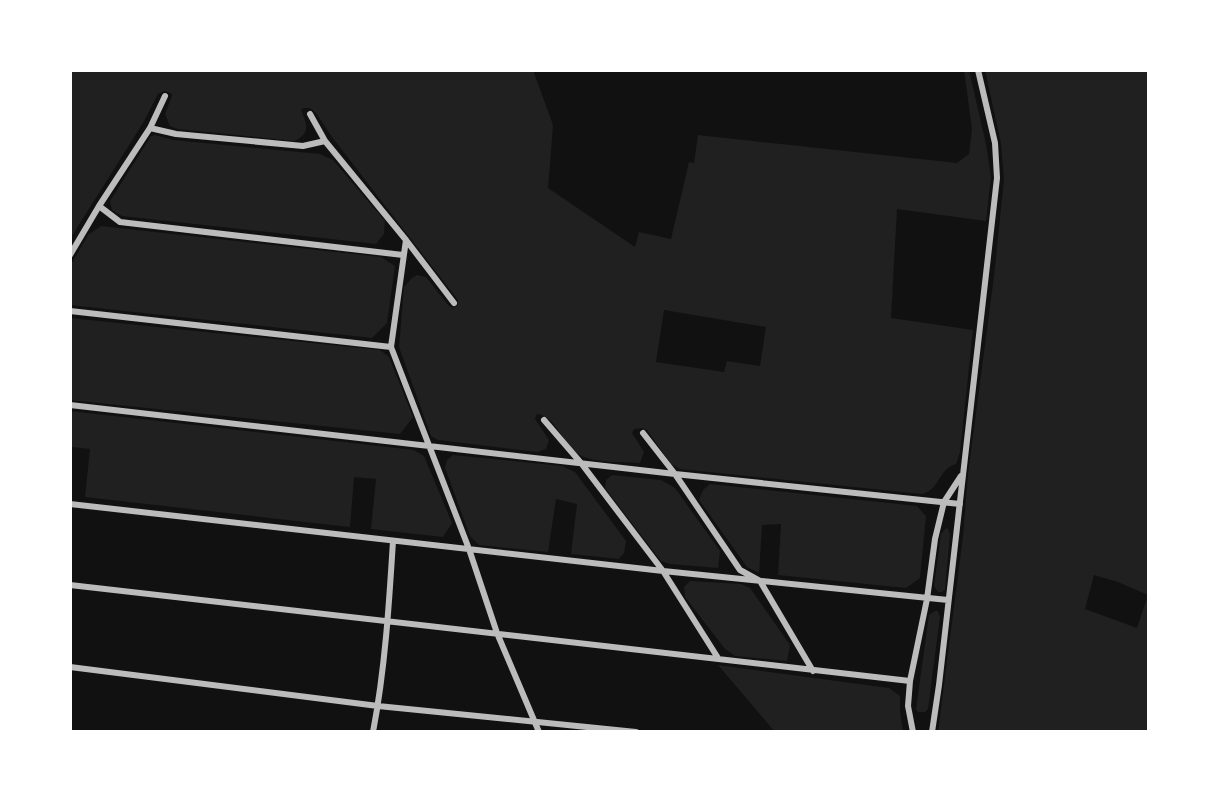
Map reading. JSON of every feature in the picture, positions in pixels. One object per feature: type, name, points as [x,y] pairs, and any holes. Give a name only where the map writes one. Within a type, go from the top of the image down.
[{"type":"street","points":[[932,732],[998,178],[995,144],[978,70]]},
{"type":"street","points":[[70,255],[150,128],[165,96]]},
{"type":"street","points":[[310,114],[325,141],[454,303]]},
{"type":"street","points":[[150,128],[176,134],[303,146],[325,141]]},
{"type":"street","points":[[99,206],[120,222],[403,254]]},
{"type":"street","points":[[406,240],[391,347],[469,549],[497,634],[539,732]]},
{"type":"street","points":[[70,311],[391,347]]},
{"type":"street","points":[[70,405],[960,504]]},
{"type":"street","points":[[544,420],[581,463],[663,571],[718,658]]},
{"type":"street","points":[[643,433],[675,474],[740,570],[760,582],[813,671]]},
{"type":"street","points":[[913,732],[908,706],[910,681],[927,599],[935,539],[944,502],[962,474]]},
{"type":"street","points":[[70,504],[760,582],[948,600]]},
{"type":"street","points":[[373,732],[388,622],[393,541]]},
{"type":"street","points":[[70,585],[910,681]]},
{"type":"street","points":[[70,667],[378,706],[636,732]]},
{"type":"shaded area","points":[[70,70],[533,70],[553,125],[548,188],[635,247],[639,232],[671,239],[689,162],[694,163],[698,135],[957,163],[969,154],[972,129],[964,70],[969,70],[991,177],[986,221],[897,209],[891,318],[973,330],[960,452],[956,464],[946,470],[928,492],[922,494],[680,469],[671,464],[647,430],[642,428],[634,429],[632,433],[644,452],[640,463],[593,459],[580,455],[550,420],[537,414],[535,419],[549,440],[546,449],[537,452],[438,440],[431,436],[399,347],[404,287],[417,275],[426,277],[448,305],[453,308],[458,305],[458,300],[310,108],[301,110],[306,128],[303,135],[294,141],[178,129],[170,126],[165,114],[171,93],[164,91],[158,94],[143,123],[70,239]],"holes":[[[664,310],[766,327],[760,366],[727,361],[724,372],[656,362]]]},
{"type":"shaded area","points":[[985,70],[1149,70],[1149,732],[938,732],[994,276],[1004,179],[1001,144]],"holes":[[[1094,575],[1148,595],[1137,628],[1085,609]]]},
{"type":"shaded area","points":[[151,136],[173,140],[320,154],[333,160],[385,221],[384,234],[376,244],[122,216],[112,210],[110,201]]},
{"type":"shaded area","points":[[101,226],[381,257],[395,266],[387,323],[372,338],[70,305],[70,266],[88,235]]},
{"type":"shaded area","points":[[70,318],[380,350],[389,357],[413,417],[400,434],[70,400]]},
{"type":"shaded area","points":[[70,411],[414,450],[424,456],[452,523],[443,537],[371,529],[376,479],[354,477],[350,527],[85,497],[90,449],[72,447],[70,464]]},
{"type":"shaded area","points":[[453,455],[562,466],[575,472],[626,541],[624,553],[619,559],[571,554],[577,504],[556,499],[548,552],[479,545],[470,536],[445,468],[447,460]]},
{"type":"shaded area","points":[[612,475],[661,480],[675,488],[720,551],[718,568],[661,561],[605,488],[606,480]]},
{"type":"shaded area","points":[[710,484],[917,506],[926,516],[920,578],[906,588],[778,575],[781,524],[762,525],[759,573],[747,567],[699,500],[703,490]]},
{"type":"shaded area","points":[[946,528],[950,534],[945,590],[938,592],[934,586],[941,534]]},
{"type":"shaded area","points":[[690,581],[741,584],[750,588],[790,645],[787,661],[735,656],[725,649],[685,597],[684,587]]},
{"type":"shaded area","points":[[938,611],[940,617],[928,709],[918,712],[916,709],[929,615]]},
{"type":"shaded area","points":[[718,665],[889,688],[900,696],[903,732],[775,732]]}]
